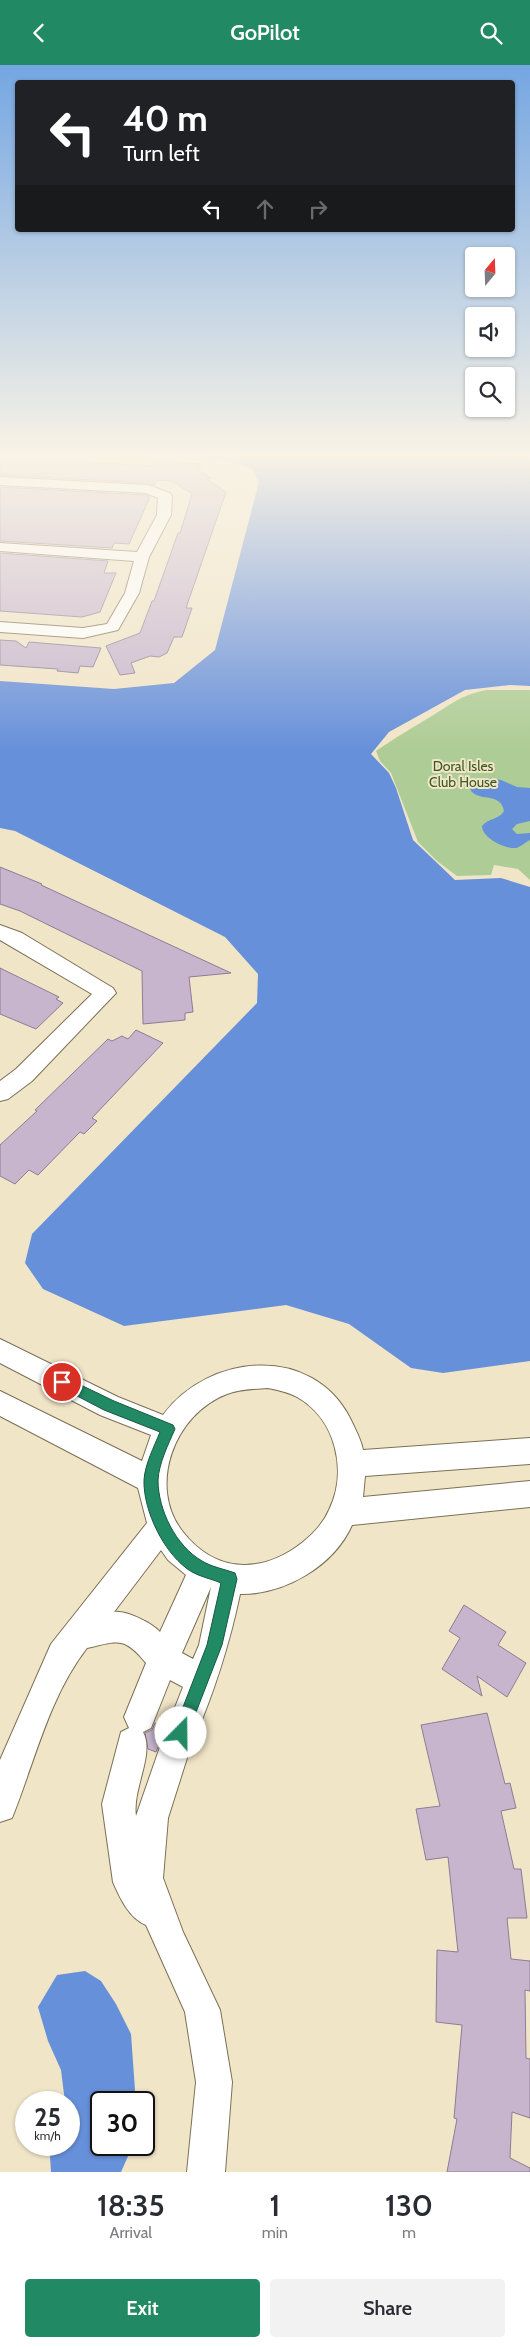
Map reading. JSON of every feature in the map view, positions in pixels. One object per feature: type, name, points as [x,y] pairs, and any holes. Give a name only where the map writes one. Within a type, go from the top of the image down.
[{"type":"street","points":[[90,553],[142,557]]},
{"type":"street","points":[[0,627],[83,633],[113,627],[132,593],[144,553]]},
{"type":"street","points":[[0,932],[15,938],[106,993],[24,1075],[0,1093]]},
{"type":"street","points":[[0,1350],[109,1406],[168,1429]]},
{"type":"street","points":[[241,1377],[275,1378],[291,1381],[313,1393],[337,1417],[350,1447],[353,1464],[350,1493],[345,1513],[331,1536],[316,1553],[291,1569],[258,1579],[216,1574],[197,1567],[171,1543],[156,1513],[151,1480],[158,1453],[168,1429],[187,1406],[212,1388],[241,1377]]},
{"type":"street","points":[[0,1403],[151,1480]]},
{"type":"street","points":[[353,1464],[530,1451]]},
{"type":"street","points":[[345,1513],[530,1494]]},
{"type":"street","points":[[0,1806],[20,1749],[62,1655],[163,1525]]},
{"type":"street","points":[[168,1939],[130,1882],[118,1804],[136,1730],[162,1659],[216,1574]]},
{"type":"street","points":[[206,2172],[214,2082],[202,2010],[168,1939],[146,1878],[152,1818],[176,1745],[202,1681],[214,1645],[216,1574]]},
{"type":"street","points":[[78,1634],[119,1626],[145,1638],[162,1659],[202,1681]]},
{"type":"green space","name":"Doral Isles Club House","points":[[487,690],[530,690],[530,880],[518,869],[494,865],[491,875],[457,876],[437,861],[418,842],[391,773],[380,761],[376,751],[459,699]]},
{"type":"water","points":[[240,553],[530,553],[530,686],[510,685],[465,690],[389,732],[371,754],[389,773],[396,788],[413,840],[455,880],[501,878],[530,887],[530,1361],[443,1373],[411,1368],[349,1324],[286,1305],[124,1326],[43,1289],[25,1263],[32,1234],[257,1003],[258,974],[225,937],[15,831],[0,828],[0,681],[114,689],[174,683],[215,650]]},
{"type":"water","points":[[489,778],[501,780],[517,787],[530,788],[530,821],[517,824],[512,829],[517,834],[530,833],[530,840],[516,848],[500,845],[486,835],[483,830],[482,826],[484,823],[499,816],[504,811],[499,801],[480,796],[471,791],[470,787],[476,781]]},
{"type":"water","points":[[85,1971],[101,1981],[116,2004],[131,2034],[135,2091],[90,2091],[90,2156],[128,2156],[121,2172],[51,2172],[50,2156],[80,2156],[80,2091],[64,2091],[61,2070],[48,2041],[38,2007],[57,1975]]},
{"type":"building","points":[[0,553],[108,561],[104,573],[116,573],[100,612],[82,617],[0,611]]},
{"type":"building","points":[[171,553],[205,553],[186,608],[192,608],[182,637],[174,637],[167,653],[159,657],[150,656],[131,663],[135,673],[120,675],[106,646],[140,633],[152,601],[154,601]]},
{"type":"building","points":[[0,640],[16,641],[26,648],[29,642],[101,648],[93,667],[80,666],[78,673],[57,671],[58,669],[0,665]]},
{"type":"building","points":[[0,867],[42,884],[231,973],[189,977],[193,1012],[185,1013],[185,1020],[143,1024],[142,971],[20,911],[0,904]]},
{"type":"building","points":[[0,968],[59,997],[56,999],[63,1003],[36,1029],[0,1014]]},
{"type":"building","points":[[136,1030],[163,1043],[92,1118],[97,1121],[84,1134],[80,1132],[38,1175],[29,1170],[15,1184],[0,1176],[0,1145],[37,1111],[35,1110],[108,1039],[112,1041],[122,1036],[128,1039]]},
{"type":"building","points":[[464,1605],[506,1632],[498,1645],[526,1663],[507,1697],[477,1676],[482,1696],[442,1669],[460,1638],[449,1631]]},
{"type":"building","points":[[487,1713],[505,1784],[510,1783],[516,1808],[501,1811],[514,1869],[521,1869],[527,1918],[507,1918],[511,1959],[530,1961],[530,1991],[525,1990],[526,2058],[530,2059],[530,2118],[512,2112],[510,2158],[530,2168],[530,2172],[447,2172],[457,2119],[454,2118],[462,2025],[436,2022],[437,1950],[458,1952],[448,1857],[426,1860],[416,1809],[440,1806],[421,1725]]},
{"type":"building","points":[[155,1723],[165,1727],[163,1734],[167,1742],[159,1745],[156,1752],[148,1749],[145,1733],[152,1730]]},
{"type":"route","points":[[62,1382],[109,1406],[168,1429],[158,1453],[151,1480],[156,1513],[171,1543],[197,1567],[229,1579],[214,1645],[181,1733]]}]
